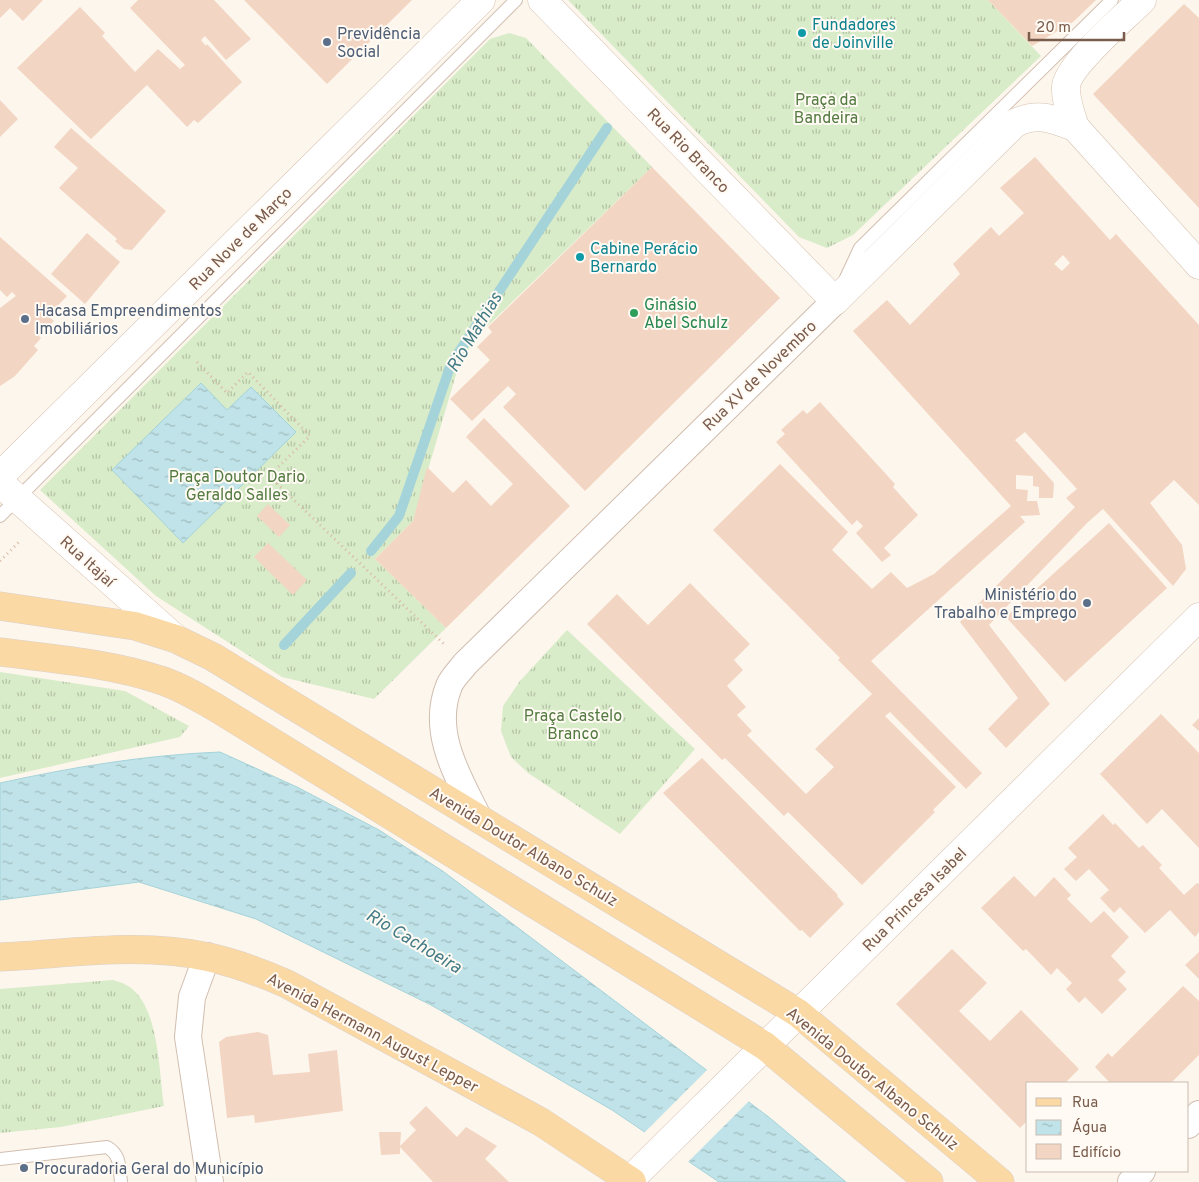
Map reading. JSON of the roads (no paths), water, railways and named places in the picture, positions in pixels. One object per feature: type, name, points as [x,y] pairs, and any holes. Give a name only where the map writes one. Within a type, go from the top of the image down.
[{"type":"main road","name":"Rua Nove de Março","points":[[0,476],[481,0]]},
{"type":"main road","name":"Rua Rio Branco","points":[[542,0],[835,301]]},
{"type":"main road","points":[[1142,0],[1080,62],[1070,75],[1066,86],[1067,102],[1075,127],[1199,265]]},
{"type":"main road","name":"Rua XV de Novembro","points":[[835,301],[1015,123],[1030,116],[1048,117],[1075,127]]},
{"type":"main road","name":"Rua Itajaí","points":[[6,499],[176,639]]},
{"type":"main road","name":"Avenida Doutor Albano Schulz","points":[[0,606],[136,626],[176,639],[212,657],[798,1013],[1000,1182]]},
{"type":"main road","name":"Rua Princesa Isabel","points":[[630,1181],[1199,617]]},
{"type":"main road","points":[[0,652],[119,670],[160,680],[187,691],[756,1055],[929,1182]]},
{"type":"main road","name":"Avenida Hermann August Lepper","points":[[0,957],[139,950],[207,956],[256,971],[287,984],[541,1122],[630,1181]]},
{"type":"street","name":"Rua XV de Novembro","points":[[479,819],[452,762],[443,733],[443,706],[449,684],[465,664],[835,301]]},
{"type":"street","points":[[207,956],[192,997],[188,1037],[210,1182]]},
{"type":"street","points":[[1189,1124],[1199,1114]]},
{"type":"street","points":[[1130,1182],[1141,1172]]},
{"type":"lane","points":[[6,499],[516,0]]},
{"type":"lane","points":[[835,301],[860,248],[1112,0]]},
{"type":"lane","points":[[1080,62],[1093,18]]},
{"type":"lane","points":[[0,1159],[107,1146],[116,1152],[119,1160],[121,1182]]},
{"type":"water","points":[[201,383],[227,410],[251,387],[296,432],[183,543],[112,470]]},
{"type":"water","name":"Rio Cachoeira","points":[[220,752],[297,787],[379,830],[444,872],[770,1118],[846,1182],[719,1182],[612,1110],[431,1005],[256,919],[139,882],[0,900],[0,783],[109,763],[164,756]]},
{"type":"waterway","name":"Rio Mathias","points":[[371,551],[399,516],[451,364],[607,128]]},
{"type":"waterway","name":"Rio Mathias","points":[[284,645],[351,573]]},
{"type":"place","name":"Fundadores de Joinville","points":[[802,33]]},
{"type":"place","name":"Previdência Social","points":[[327,42]]},
{"type":"place","name":"Cabine Perácio Bernardo","points":[[580,257]]},
{"type":"place","name":"Ginásio Abel Schulz","points":[[634,313]]},
{"type":"place","name":"Hacasa Empreendimentos Imobiliários","points":[[25,319]]},
{"type":"place","name":"Ministério do Trabalho e Emprego","points":[[1087,603]]},
{"type":"place","name":"Procuradoria Geral do Município","points":[[24,1168]]},
{"type":"park label","name":"Praça da Bandeira","points":[[826,108]]},
{"type":"park label","name":"Praça Doutor Dario Geraldo Salles","points":[[237,485]]},
{"type":"park label","name":"Praça Castelo Branco","points":[[573,724]]}]
